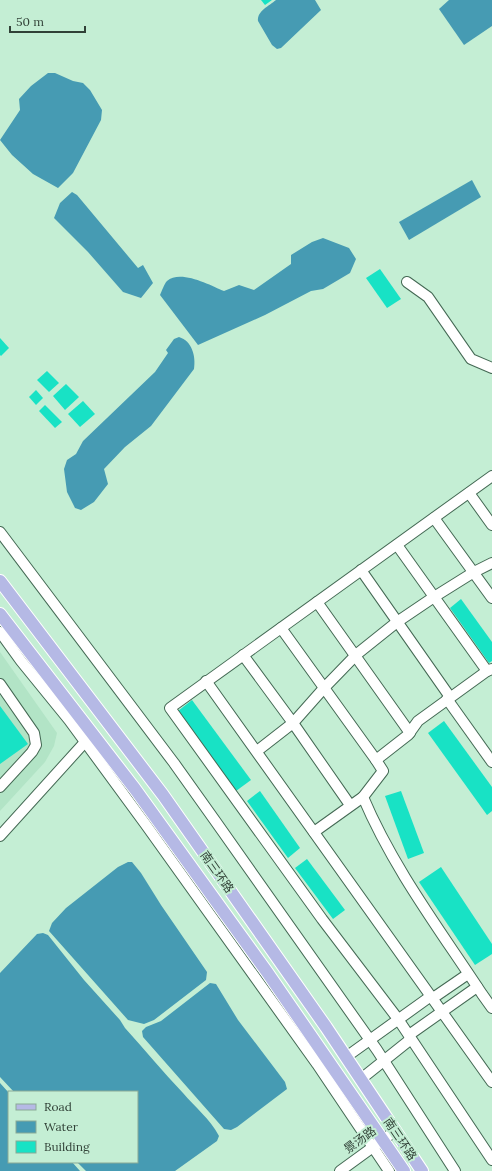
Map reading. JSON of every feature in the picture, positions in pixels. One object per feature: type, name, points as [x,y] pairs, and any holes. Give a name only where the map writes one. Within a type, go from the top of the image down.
[{"type":"main road","name":"南三环路","points":[[0,581],[163,795],[346,1056],[422,1171]]},
{"type":"main road","name":"南三环路","points":[[0,614],[140,796],[272,978],[404,1171]]},
{"type":"street","points":[[407,282],[428,297],[471,359],[492,368]]},
{"type":"street","points":[[492,476],[170,708],[317,913],[398,1019],[492,1160]]},
{"type":"street","points":[[469,492],[492,525]]},
{"type":"street","points":[[434,518],[492,598]]},
{"type":"street","points":[[0,532],[178,769],[384,1061],[456,1171]]},
{"type":"street","points":[[376,760],[410,733],[418,720],[489,670],[397,544]]},
{"type":"street","points":[[256,751],[293,723],[355,656],[397,622],[434,596],[492,563]]},
{"type":"street","points":[[361,570],[492,762]]},
{"type":"street","points":[[317,602],[410,733]]},
{"type":"street","points":[[281,628],[383,771],[363,797],[314,832]]},
{"type":"street","points":[[0,632],[85,742],[151,831],[312,1058],[389,1171]]},
{"type":"street","points":[[242,655],[293,723],[350,805]]},
{"type":"street","points":[[206,681],[492,1082]]},
{"type":"street","points":[[0,684],[34,732],[36,745],[32,752],[0,787]]},
{"type":"street","points":[[0,836],[85,742]]},
{"type":"street","points":[[363,797],[370,814],[406,880],[492,1008]]},
{"type":"street","points":[[346,1056],[398,1019],[468,974]]},
{"type":"street","points":[[360,1079],[384,1061],[410,1037],[477,987]]},
{"type":"street","name":"景汤路","points":[[340,1171],[396,1131]]},
{"type":"shaded area","points":[[0,652],[57,733],[54,746],[45,762],[0,811]]},
{"type":"water","points":[[276,0],[315,0],[321,10],[281,48],[277,49],[272,45],[258,21],[259,14]]},
{"type":"water","points":[[449,0],[492,0],[492,26],[464,45],[439,9]]},
{"type":"water","points":[[48,73],[55,73],[73,81],[83,83],[90,90],[102,110],[101,120],[73,173],[58,188],[33,174],[12,155],[0,140],[20,110],[19,99],[31,86]]},
{"type":"water","points":[[472,180],[481,197],[409,240],[399,222]]},
{"type":"water","points":[[72,192],[77,195],[138,268],[143,265],[153,283],[141,298],[123,292],[88,252],[54,218],[60,203]]},
{"type":"water","points":[[323,238],[349,248],[356,259],[350,273],[323,289],[311,291],[265,315],[198,345],[160,295],[167,281],[179,277],[195,279],[224,291],[239,285],[254,290],[291,264],[291,255],[312,242]]},
{"type":"water","points":[[179,337],[190,345],[194,354],[194,369],[151,426],[125,447],[104,469],[108,484],[94,502],[81,510],[75,508],[67,492],[64,469],[67,460],[76,454],[83,441],[155,372],[168,353],[166,350],[174,339]]},
{"type":"water","points":[[128,862],[132,862],[141,873],[207,972],[206,980],[154,1020],[144,1024],[128,1020],[49,931],[52,923],[66,908],[118,867]]},
{"type":"water","points":[[43,933],[48,935],[84,980],[120,1020],[125,1028],[207,1119],[219,1136],[217,1141],[175,1171],[86,1171],[78,1163],[138,1163],[138,1091],[13,1091],[0,1077],[0,973],[37,934]]},
{"type":"water","points":[[210,983],[216,984],[238,1020],[285,1082],[287,1089],[231,1130],[224,1129],[143,1037],[142,1031],[146,1027],[161,1021]]},
{"type":"water","points":[[0,1083],[8,1092],[8,1163],[73,1163],[80,1171],[0,1171]]},
{"type":"building","points":[[261,0],[272,0],[265,5]]},
{"type":"building","points":[[380,269],[401,299],[387,308],[366,278]]},
{"type":"building","points":[[0,338],[9,348],[1,356],[0,355]]},
{"type":"building","points":[[47,371],[59,383],[49,392],[37,380]]},
{"type":"building","points":[[66,384],[79,397],[65,410],[53,396]]},
{"type":"building","points":[[36,390],[43,398],[36,405],[29,397]]},
{"type":"building","points":[[83,401],[95,414],[80,427],[68,414]]},
{"type":"building","points":[[45,405],[62,422],[55,428],[39,411]]},
{"type":"building","points":[[461,599],[492,642],[492,661],[489,663],[450,608]]},
{"type":"building","points":[[192,700],[251,780],[236,791],[178,711]]},
{"type":"building","points":[[0,706],[28,744],[0,764]]},
{"type":"building","points":[[444,721],[492,787],[492,811],[487,815],[428,733]]},
{"type":"building","points":[[260,791],[300,848],[288,858],[247,801]]},
{"type":"building","points":[[401,791],[424,853],[408,859],[385,796]]},
{"type":"building","points":[[307,859],[345,910],[333,919],[295,868]]},
{"type":"building","points":[[441,867],[492,944],[492,954],[475,965],[419,882]]}]
